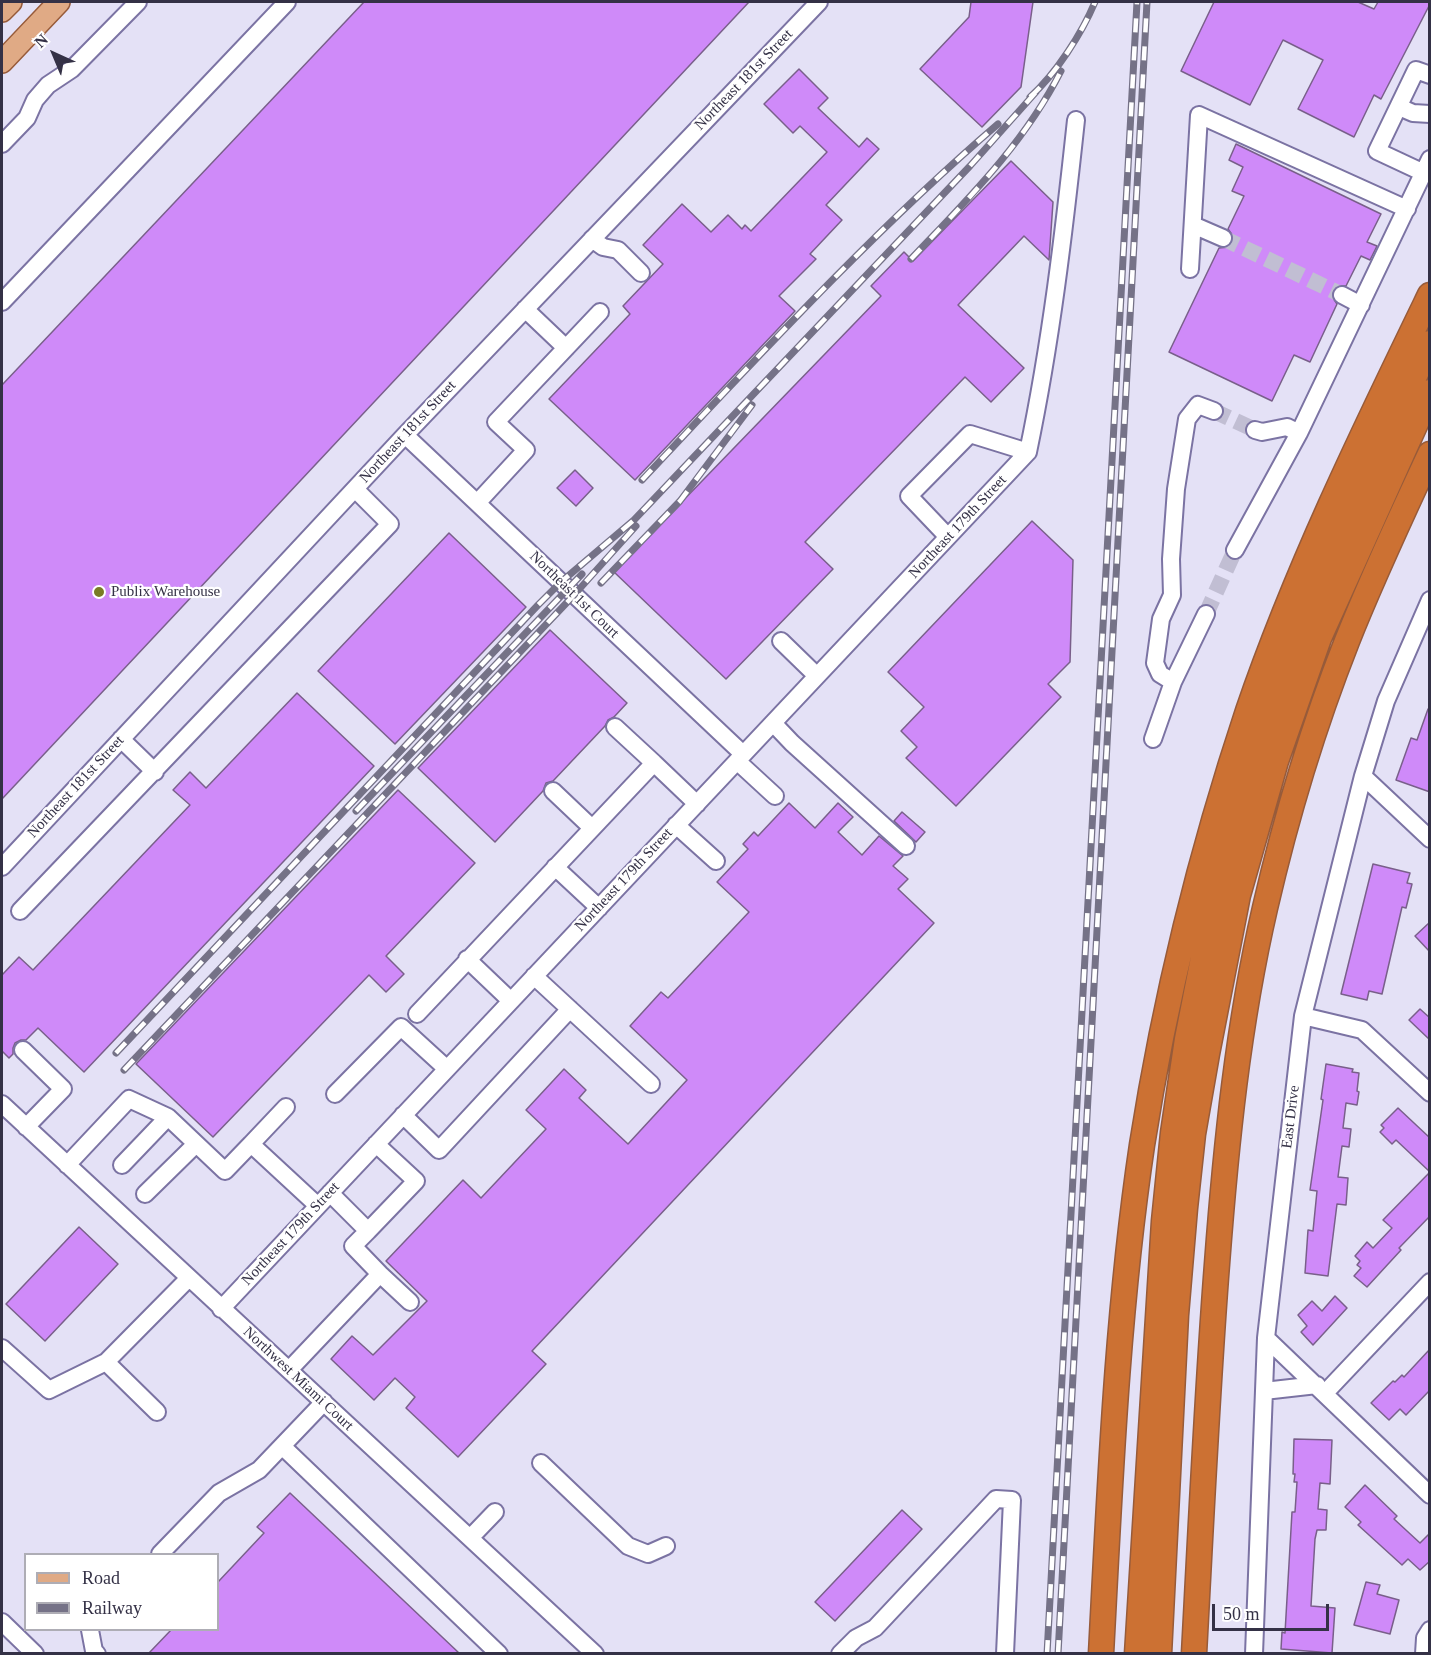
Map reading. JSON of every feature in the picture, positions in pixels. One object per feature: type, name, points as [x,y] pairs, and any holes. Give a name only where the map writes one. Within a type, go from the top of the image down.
[{"type":"highway","points":[[1101,1653],[1112,1448],[1128,1252],[1153,1078],[1192,905],[1226,781],[1270,651],[1303,569],[1352,459],[1430,295]]},
{"type":"highway","points":[[1137,1653],[1164,1221],[1173,1133],[1187,1039],[1216,892],[1276,697],[1318,585],[1430,343]]},
{"type":"highway","points":[[1159,1653],[1176,1315],[1186,1198],[1193,1134],[1238,896],[1276,761],[1319,638],[1430,392]]},
{"type":"highway","points":[[1194,1653],[1211,1349],[1226,1146],[1243,1022],[1256,954],[1265,909],[1291,809],[1321,712],[1378,567],[1430,454]]},
{"type":"main road","points":[[2,11],[11,2]]},
{"type":"main road","points":[[2,62],[58,2]]},
{"type":"street","points":[[2,144],[27,117],[35,100],[48,85],[72,69],[138,2]]},
{"type":"street","points":[[2,302],[287,2]]},
{"type":"street","name":"Northeast 181st Street","points":[[2,867],[405,435],[819,2]]},
{"type":"street","points":[[1235,550],[1299,433],[1424,172],[1377,151],[1416,70],[1430,75]]},
{"type":"street","points":[[1399,107],[1413,114],[1430,114]]},
{"type":"street","points":[[1190,269],[1199,115],[1407,209]]},
{"type":"street","points":[[948,537],[909,496],[970,434],[1028,452],[1058,285],[1076,120]]},
{"type":"street","points":[[1193,225],[1223,238]]},
{"type":"street","points":[[592,239],[603,247],[618,250],[641,273]]},
{"type":"street","points":[[1342,295],[1361,305]]},
{"type":"street","points":[[525,309],[566,348]]},
{"type":"street","points":[[478,502],[526,450],[496,422],[600,312]]},
{"type":"street","points":[[1173,682],[1160,674],[1155,663],[1161,619],[1172,595],[1171,559],[1176,489],[1187,419],[1198,405],[1214,411]]},
{"type":"street","points":[[1255,430],[1262,432],[1287,427],[1299,433]]},
{"type":"street","name":"Northeast 1st Court","points":[[405,435],[478,502],[740,758],[775,796]]},
{"type":"street","name":"Northeast 179th Street","points":[[221,1309],[1028,452]]},
{"type":"street","points":[[20,911],[390,524],[355,489]]},
{"type":"street","name":"East Drive","points":[[1254,1653],[1266,1338],[1303,1016],[1363,776],[1386,701],[1430,600]]},
{"type":"street","points":[[1153,739],[1173,682],[1206,614]]},
{"type":"street","points":[[781,641],[817,676]]},
{"type":"street","points":[[773,723],[906,846]]},
{"type":"street","points":[[615,727],[697,804]]},
{"type":"street","points":[[121,739],[155,772]]},
{"type":"street","points":[[417,1014],[654,763]]},
{"type":"street","points":[[1363,776],[1430,839]]},
{"type":"street","points":[[553,791],[592,828]]},
{"type":"street","points":[[676,825],[716,861]]},
{"type":"street","points":[[555,867],[599,908]]},
{"type":"street","points":[[467,960],[511,1001]]},
{"type":"street","points":[[534,976],[651,1084]]},
{"type":"street","points":[[403,1115],[439,1150],[570,1009]]},
{"type":"street","points":[[1303,1016],[1362,1030],[1430,1093]]},
{"type":"street","points":[[335,1094],[401,1027],[447,1069]]},
{"type":"street","points":[[24,1050],[63,1089],[26,1127]]},
{"type":"street","points":[[67,1165],[129,1099],[168,1118],[225,1171],[286,1107]]},
{"type":"street","name":"Northwest Miami Court","points":[[2,1104],[188,1279],[595,1653]]},
{"type":"street","points":[[122,1165],[168,1118]]},
{"type":"street","points":[[145,1194],[196,1144]]},
{"type":"street","points":[[251,1144],[318,1206]]},
{"type":"street","points":[[376,1144],[416,1181],[353,1246],[410,1302]]},
{"type":"street","points":[[330,1193],[368,1231]]},
{"type":"street","points":[[289,1370],[380,1274]]},
{"type":"street","points":[[2,1348],[49,1390],[106,1362],[188,1279]]},
{"type":"street","points":[[1264,1391],[1321,1389],[1430,1282]]},
{"type":"street","points":[[1266,1338],[1430,1495]]},
{"type":"street","points":[[106,1362],[157,1412]]},
{"type":"street","points":[[161,1553],[219,1493],[259,1470],[324,1402]]},
{"type":"street","points":[[282,1446],[499,1653]]},
{"type":"street","points":[[541,1463],[628,1546],[648,1554],[666,1546]]},
{"type":"street","points":[[840,1653],[856,1638],[875,1628],[996,1499],[1012,1500],[1005,1653]]},
{"type":"street","points":[[470,1538],[495,1512]]},
{"type":"street","points":[[2,1622],[35,1653]]},
{"type":"street","points":[[1424,1653],[1425,1638],[1430,1630]]},
{"type":"street","points":[[90,1631],[94,1651],[97,1653]]},
{"type":"building","name":"Publix Warehouse","points":[[364,2],[749,2],[2,799],[2,385]]},
{"type":"building","points":[[971,2],[1033,2],[1021,87],[982,127],[920,69],[969,17]]},
{"type":"building","points":[[1214,2],[1358,2],[1374,9],[1378,2],[1430,2],[1430,4],[1381,99],[1374,95],[1354,137],[1298,109],[1323,60],[1283,40],[1250,105],[1181,71]]},
{"type":"building","points":[[799,69],[828,98],[818,108],[859,147],[867,138],[879,149],[826,205],[842,220],[810,254],[816,259],[779,296],[795,311],[635,480],[549,399],[630,314],[623,306],[663,264],[643,245],[682,204],[711,232],[728,215],[742,229],[745,225],[751,231],[827,152],[800,126],[793,133],[764,104]]},
{"type":"building","points":[[1236,144],[1381,214],[1367,242],[1377,246],[1370,260],[1361,256],[1346,286],[1337,286],[1333,290],[1332,296],[1337,304],[1310,362],[1294,355],[1272,401],[1169,352],[1219,248],[1229,247],[1233,242],[1233,236],[1228,229],[1244,196],[1232,191],[1243,167],[1229,160]]},
{"type":"building","points":[[1011,161],[1053,202],[1049,260],[1024,236],[958,305],[1024,368],[991,402],[965,377],[805,542],[833,569],[726,679],[614,572],[881,296],[871,286],[904,252],[913,261]]},
{"type":"building","points":[[575,470],[593,488],[576,506],[557,488]]},
{"type":"building","points":[[1032,521],[1073,560],[1070,662],[1048,684],[1061,697],[956,806],[906,758],[917,747],[901,731],[924,707],[888,672]]},
{"type":"building","points":[[449,533],[526,607],[395,744],[318,671]]},
{"type":"building","points":[[550,630],[627,703],[608,720],[553,781],[546,783],[543,791],[495,842],[418,768]]},
{"type":"building","points":[[297,693],[374,766],[84,1072],[38,1028],[26,1040],[15,1043],[13,1054],[9,1058],[2,1051],[2,975],[19,957],[33,970],[190,805],[173,790],[190,772],[206,788]]},
{"type":"building","points":[[1428,709],[1430,710],[1430,792],[1396,780],[1411,738],[1417,740]]},
{"type":"building","points":[[398,790],[475,863],[386,956],[404,974],[386,992],[369,975],[213,1137],[136,1064]]},
{"type":"building","points":[[789,803],[815,828],[838,803],[853,817],[838,832],[862,855],[879,836],[903,856],[893,866],[908,879],[898,889],[934,923],[532,1351],[546,1364],[458,1457],[406,1408],[415,1397],[395,1378],[374,1400],[331,1359],[352,1336],[373,1355],[427,1301],[386,1261],[463,1180],[481,1198],[546,1129],[526,1110],[564,1069],[586,1090],[579,1098],[628,1144],[687,1080],[630,1026],[661,992],[668,998],[749,912],[717,882],[748,849],[743,844],[754,832],[758,836]]},
{"type":"building","points":[[902,812],[925,832],[916,842],[894,821]]},
{"type":"building","points":[[1373,864],[1410,873],[1407,883],[1412,884],[1406,908],[1402,907],[1382,994],[1369,991],[1367,1000],[1341,994]]},
{"type":"building","points":[[1430,922],[1430,952],[1415,936]]},
{"type":"building","points":[[1420,1009],[1430,1018],[1430,1040],[1409,1020]]},
{"type":"building","points":[[1326,1064],[1353,1069],[1352,1072],[1359,1073],[1357,1105],[1346,1103],[1343,1128],[1351,1129],[1349,1147],[1342,1146],[1338,1177],[1348,1178],[1346,1205],[1337,1204],[1328,1276],[1305,1273],[1308,1230],[1313,1231],[1317,1191],[1310,1190]]},
{"type":"building","points":[[1398,1108],[1430,1138],[1430,1172],[1396,1140],[1392,1144],[1380,1132],[1384,1128],[1381,1125]]},
{"type":"building","points":[[1430,1172],[1430,1216],[1399,1248],[1401,1250],[1367,1287],[1354,1276],[1361,1268],[1357,1265],[1360,1261],[1355,1256],[1367,1242],[1373,1248],[1392,1228],[1383,1220]]},
{"type":"building","points":[[79,1227],[118,1264],[45,1341],[6,1304]]},
{"type":"building","points":[[1335,1296],[1347,1308],[1313,1345],[1301,1332],[1307,1326],[1298,1315],[1312,1301],[1322,1311]]},
{"type":"building","points":[[1430,1349],[1430,1390],[1406,1415],[1400,1409],[1389,1420],[1371,1403],[1393,1381],[1395,1382],[1402,1375],[1404,1377]]},
{"type":"building","points":[[1294,1439],[1332,1440],[1330,1484],[1320,1483],[1318,1509],[1327,1510],[1326,1530],[1317,1530],[1315,1539],[1311,1606],[1335,1608],[1332,1653],[1281,1649],[1282,1632],[1285,1633],[1292,1512],[1295,1512],[1297,1482],[1294,1482],[1295,1474],[1293,1474]]},
{"type":"building","points":[[1365,1485],[1397,1516],[1394,1519],[1420,1543],[1430,1533],[1430,1561],[1420,1570],[1408,1559],[1402,1565],[1358,1525],[1361,1522],[1345,1507]]},
{"type":"building","points":[[290,1493],[459,1653],[149,1653],[170,1631],[219,1631],[219,1581],[264,1533],[257,1527]]},
{"type":"building","points":[[902,1510],[922,1529],[835,1621],[815,1602]]},
{"type":"building","points":[[1366,1582],[1380,1585],[1377,1594],[1399,1600],[1390,1634],[1354,1625]]},
{"type":"tunnel","points":[[1223,238],[1342,295]]},
{"type":"tunnel","points":[[1214,411],[1255,430]]},
{"type":"tunnel","points":[[1206,614],[1235,550]]},
{"type":"railway","points":[[1030,97],[1040,88],[1067,52],[1095,2]]},
{"type":"railway","points":[[1047,1654],[1137,2]]},
{"type":"railway","points":[[1058,1654],[1147,2]]},
{"type":"railway","points":[[911,259],[973,193],[1012,147],[1030,123],[1061,71]]},
{"type":"railway","points":[[116,1053],[538,605],[561,582],[634,520],[970,166],[1036,92]]},
{"type":"railway","points":[[642,480],[860,252],[998,124]]},
{"type":"railway","points":[[601,583],[680,501],[752,405]]},
{"type":"railway","points":[[124,1070],[574,595],[636,526]]},
{"type":"railway","points":[[356,811],[582,574]]},
{"type":"place","name":"Publix Warehouse","points":[[99,592]]}]
